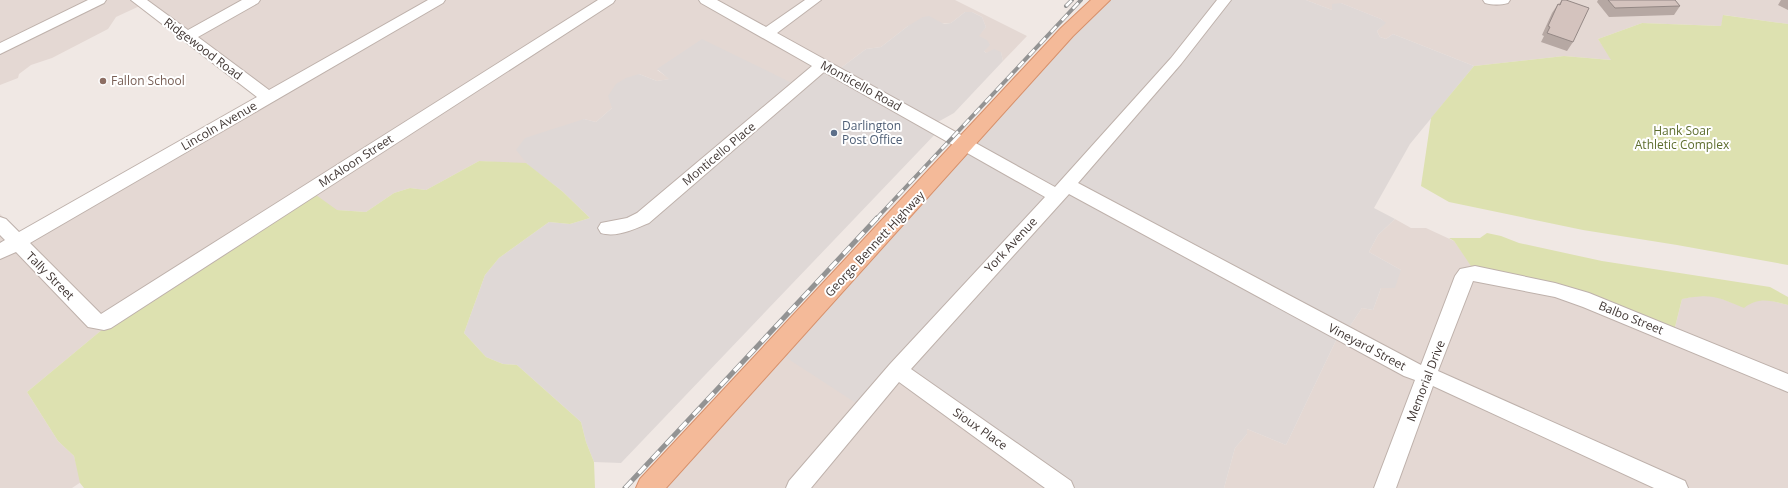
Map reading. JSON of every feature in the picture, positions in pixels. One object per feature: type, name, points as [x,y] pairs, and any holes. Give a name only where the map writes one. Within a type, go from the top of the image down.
[{"type":"main road","name":"George Bennett Highway","points":[[649,488],[966,144],[1066,32],[1101,0]]},
{"type":"street","points":[[0,49],[99,0]]},
{"type":"street","name":"Ridgewood Road","points":[[138,0],[269,98]]},
{"type":"street","points":[[187,37],[253,0]]},
{"type":"street","name":"Lincoln Avenue","points":[[0,252],[438,0]]},
{"type":"street","name":"McAloon Street","points":[[104,322],[608,0]]},
{"type":"street","name":"Monticello Road","points":[[706,0],[966,144],[1062,191]]},
{"type":"street","points":[[766,34],[814,0]]},
{"type":"street","name":"York Avenue","points":[[797,488],[897,370],[1062,191],[1176,60],[1224,0]]},
{"type":"street","name":"Monticello Place","points":[[607,228],[630,224],[643,218],[822,65]]},
{"type":"street","name":"Vineyard Street","points":[[1062,191],[1411,370],[1428,376],[1677,488]]},
{"type":"street","name":"Tally Street","points":[[0,224],[95,321],[104,322]]},
{"type":"street","name":"Balbo Street","points":[[1467,274],[1475,273],[1566,293],[1788,383]]},
{"type":"street","name":"Memorial Drive","points":[[1385,488],[1428,376],[1462,281],[1467,274]]},
{"type":"street","name":"Sioux Place","points":[[897,370],[1063,488]]},
{"type":"shaded area","points":[[0,0],[955,0],[1027,36],[1003,61],[1001,52],[986,53],[984,51],[978,36],[986,27],[982,17],[972,12],[965,12],[951,23],[908,26],[881,47],[866,49],[838,70],[794,84],[657,70],[670,79],[657,81],[639,74],[612,108],[596,122],[584,119],[527,164],[479,161],[426,190],[410,188],[394,193],[366,212],[337,210],[133,304],[27,392],[58,441],[74,456],[81,482],[72,488],[0,488],[0,214],[21,235],[266,95],[144,4],[116,17],[108,29],[52,58],[31,65],[19,74],[18,78],[0,85]]},
{"type":"shaded area","points":[[1093,0],[1306,0],[1332,10],[1332,4],[1341,3],[1381,19],[1386,23],[1377,31],[1380,37],[1386,39],[1393,34],[1474,66],[1410,144],[1374,208],[1395,219],[1378,235],[1369,252],[1401,270],[1395,288],[1381,288],[1373,310],[1362,308],[1348,329],[1341,330],[1286,445],[1247,429],[1247,434],[1235,448],[1224,488],[1074,488],[899,371],[862,407],[776,351]]},
{"type":"shaded area","points":[[1306,0],[1788,0],[1788,24],[1724,15],[1721,26],[1642,23],[1598,39],[1612,60],[1564,56],[1474,66],[1393,34],[1386,39],[1380,37],[1377,31],[1385,23],[1381,19],[1341,3],[1332,10]]},
{"type":"shaded area","points":[[965,12],[972,12],[982,17],[986,27],[979,36],[987,40],[990,45],[984,51],[986,53],[994,49],[1001,52],[1003,61],[954,113],[936,123],[940,129],[621,463],[594,462],[586,442],[581,422],[517,365],[503,364],[486,357],[464,333],[485,275],[499,258],[549,222],[570,224],[590,218],[562,191],[529,166],[516,150],[525,138],[584,119],[596,122],[612,108],[608,96],[616,84],[626,78],[639,74],[657,81],[669,79],[657,69],[702,39],[794,84],[822,63],[838,70],[866,49],[881,47],[908,26],[923,17],[929,16],[944,24],[951,23]]},
{"type":"shaded area","points":[[1395,219],[1411,228],[1426,228],[1454,241],[1476,272],[1674,331],[1682,299],[1701,295],[1714,296],[1744,307],[1752,302],[1764,299],[1788,305],[1788,488],[1224,488],[1235,448],[1247,434],[1247,429],[1286,445],[1341,330],[1348,329],[1362,308],[1373,310],[1381,288],[1401,270],[1369,252],[1378,235]]},
{"type":"shaded area","points":[[776,351],[899,371],[1074,488],[649,488]]},
{"type":"green space","name":"Hank Soar Athletic Complex","points":[[1723,15],[1788,24],[1788,265],[1583,230],[1449,202],[1421,186],[1431,118],[1474,66],[1564,56],[1611,60],[1598,39],[1642,23],[1721,26]]},
{"type":"green space","points":[[479,161],[526,163],[562,191],[590,218],[570,224],[549,222],[499,258],[485,275],[464,333],[486,357],[503,364],[517,365],[581,422],[586,442],[594,462],[595,488],[84,488],[80,483],[74,456],[58,441],[27,392],[133,304],[309,190],[337,210],[366,212],[394,193],[410,188],[426,190]]},
{"type":"green space","points":[[1487,233],[1501,236],[1519,243],[1602,261],[1770,287],[1788,297],[1788,305],[1765,300],[1755,302],[1744,308],[1727,301],[1708,296],[1682,299],[1674,331],[1475,272],[1454,241],[1449,238],[1480,238]]},
{"type":"building","points":[[1562,0],[1589,8],[1573,42],[1547,33],[1550,27],[1548,26],[1558,4],[1560,5]]},
{"type":"building","points":[[1608,0],[1675,0],[1680,6],[1615,8]]},
{"type":"railway","points":[[1066,6],[1072,0]]},
{"type":"railway","points":[[876,219],[1081,0]]},
{"type":"railway","points":[[625,488],[877,218]]},
{"type":"place","name":"Fallon School","points":[[103,81]]},
{"type":"place","name":"Darlington Post Office","points":[[834,133]]}]
